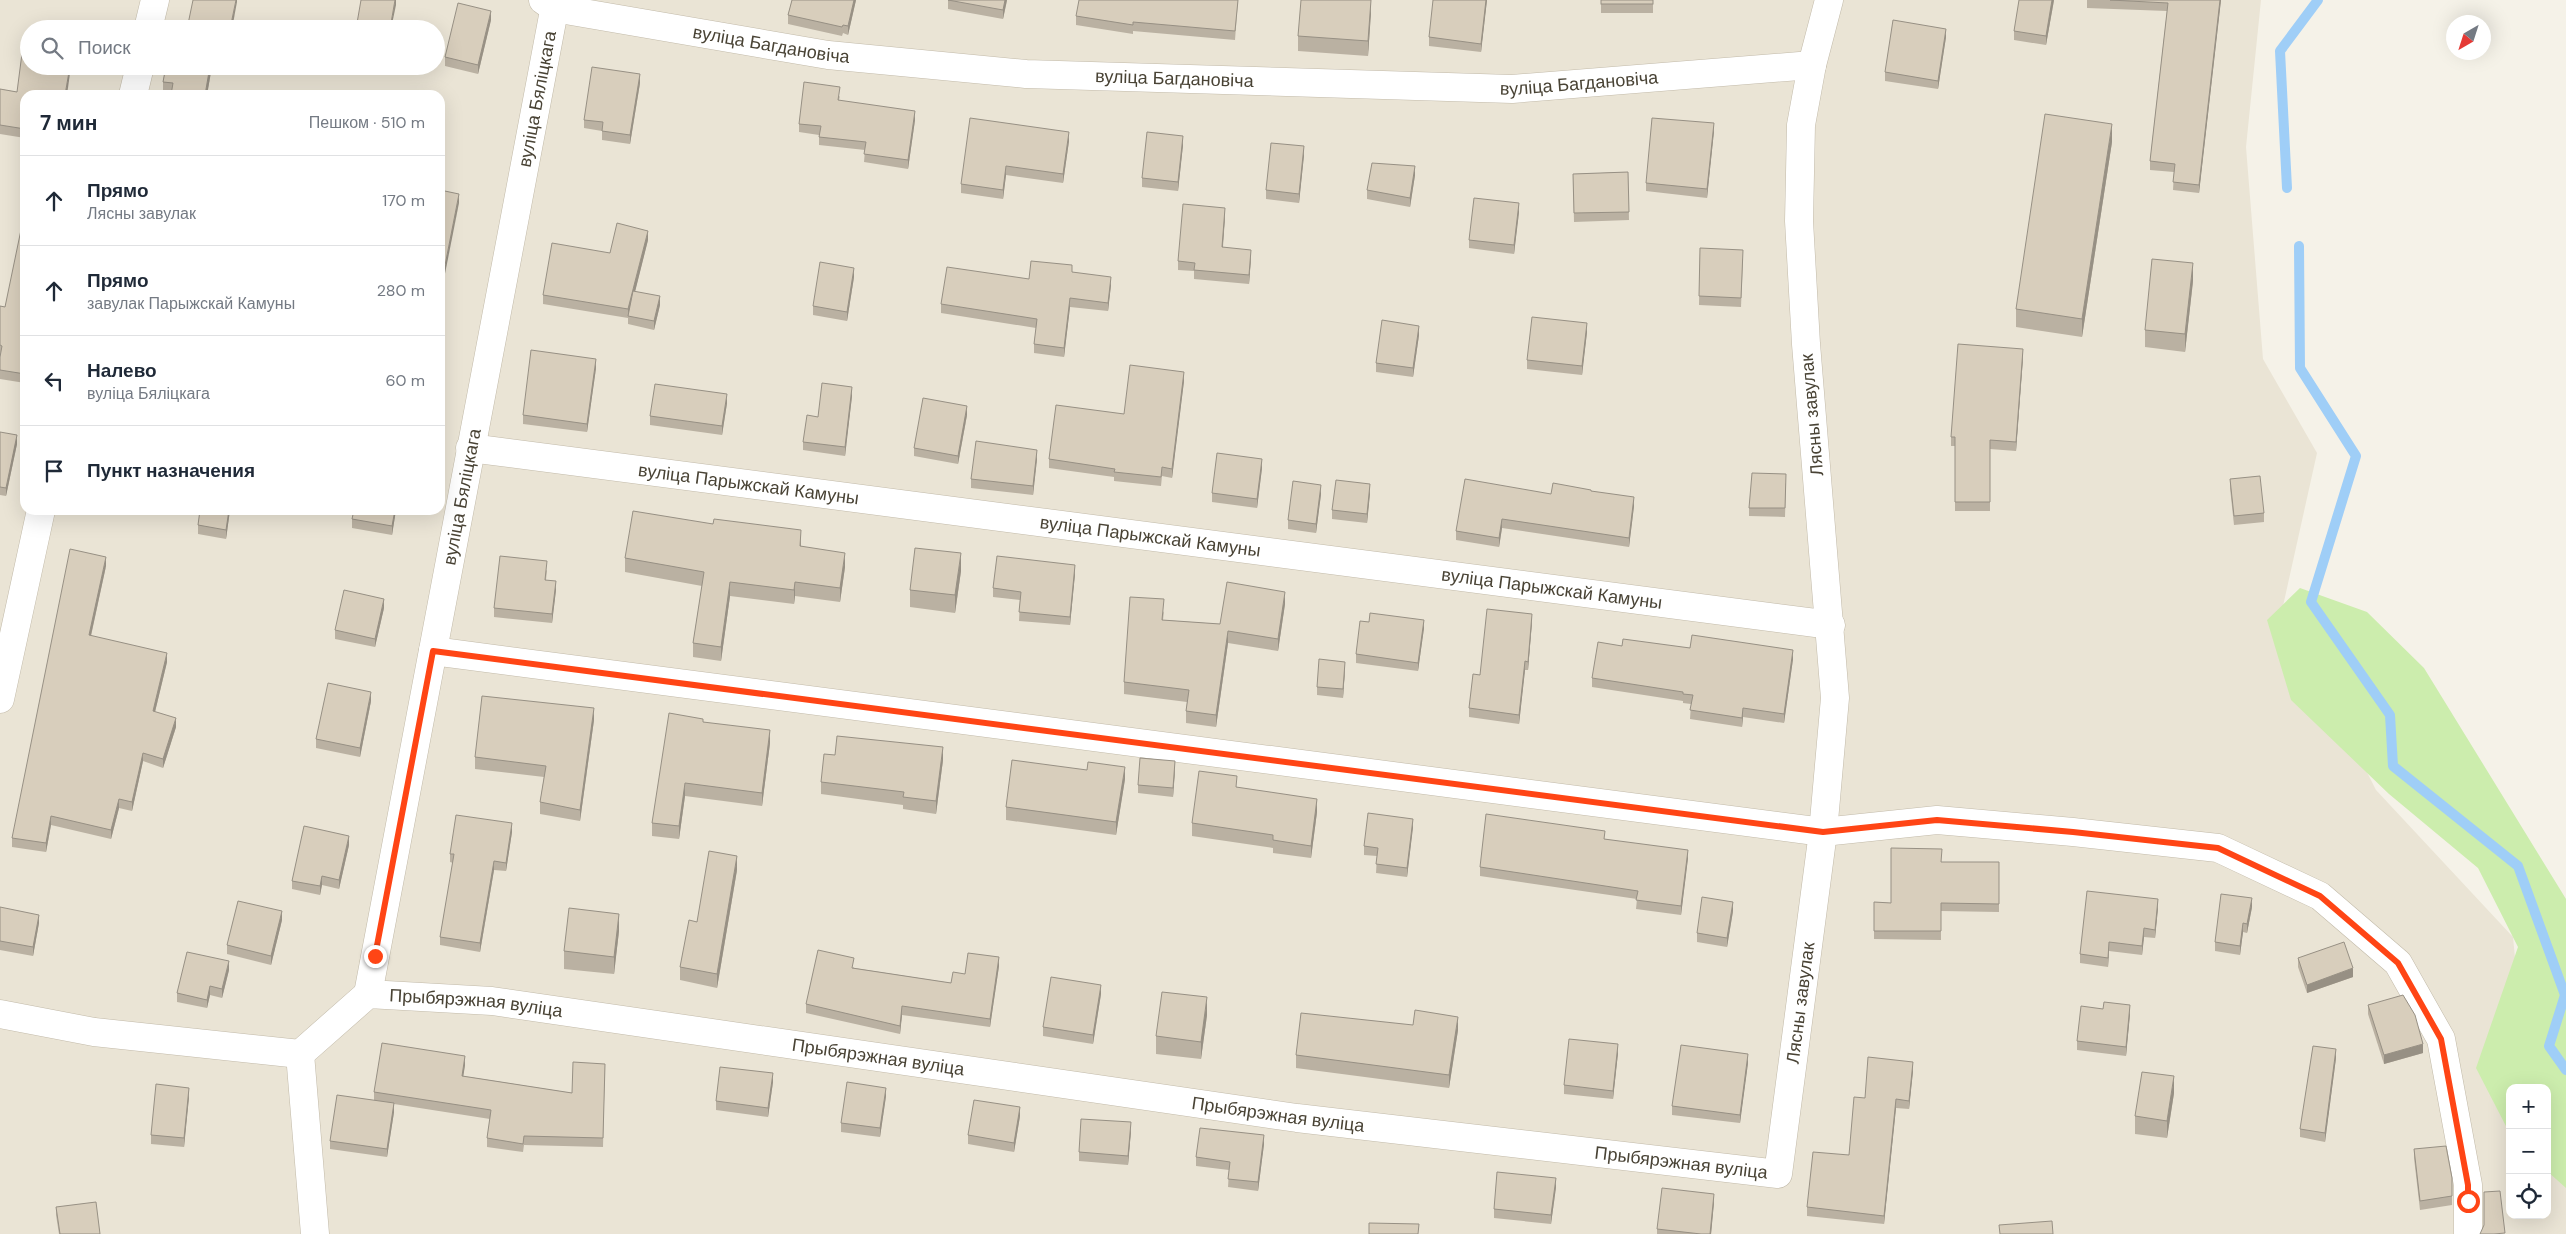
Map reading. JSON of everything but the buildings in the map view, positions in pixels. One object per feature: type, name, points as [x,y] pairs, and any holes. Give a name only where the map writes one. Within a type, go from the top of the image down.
[{"type":"street","points":[[150,20],[155,0]]},
{"type":"street","name":"Лясны завулак","points":[[1778,1174],[1823,832],[1836,698],[1806,344],[1799,221],[1801,125],[1812,65],[1829,0]]},
{"type":"street","name":"вуліца Багдановіча","points":[[551,2],[828,55],[1026,74],[1512,89],[1812,65]]},
{"type":"street","name":"вуліца Бяліцкага","points":[[368,994],[433,651],[551,2]]},
{"type":"street","points":[[134,90],[138,75]]},
{"type":"street","name":"вуліца Парыжскай Камуны","points":[[470,448],[1831,625]]},
{"type":"street","points":[[0,699],[7,630],[40,515]]},
{"type":"street","points":[[433,651],[1823,832],[1937,820],[2073,832],[2218,848],[2320,896],[2398,963],[2441,1039],[2468,1185],[2468,1234]]},
{"type":"street","name":"Прыбярэжная вуліца","points":[[300,1054],[368,994],[492,1002],[1297,1118],[1778,1174]]},
{"type":"street","points":[[0,1014],[94,1032],[300,1054],[315,1234]]},
{"type":"shaded area","points":[[0,0],[2261,0],[2246,147],[2263,359],[2317,453],[2283,606],[2376,790],[2513,937],[2526,1073],[2514,1084],[2506,1084],[2506,1219],[2551,1219],[2551,1097],[2566,1111],[2566,1234],[0,1234]]},
{"type":"green space","points":[[2300,588],[2367,612],[2424,668],[2566,899],[2566,1188],[2551,1175],[2551,1084],[2506,1084],[2506,1126],[2476,1068],[2518,947],[2478,868],[2389,794],[2291,700],[2267,620]]},
{"type":"waterway","points":[[2287,188],[2280,51],[2318,0]]},
{"type":"waterway","points":[[2299,246],[2300,368],[2356,456],[2311,602],[2390,715],[2393,766],[2518,866],[2565,995],[2549,1046],[2566,1070]]},
{"type":"route","points":[[375,956],[433,651],[1823,832],[1937,820],[2073,832],[2218,848],[2320,896],[2398,963],[2441,1039],[2468,1185],[2468,1201]]}]
